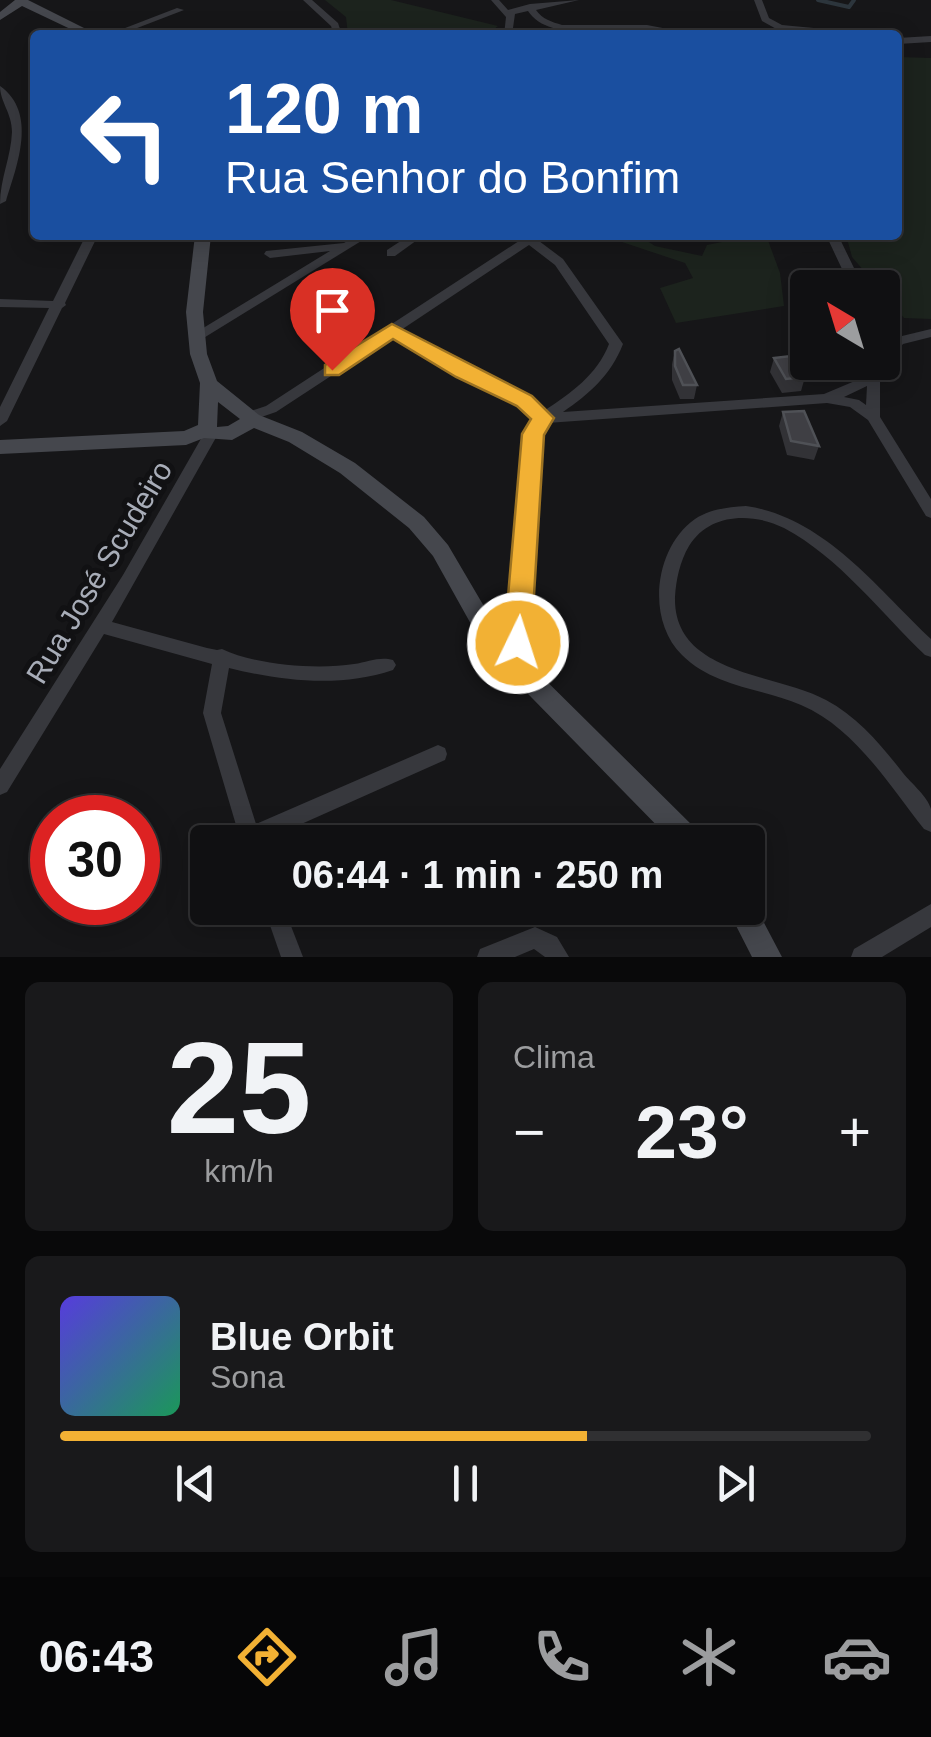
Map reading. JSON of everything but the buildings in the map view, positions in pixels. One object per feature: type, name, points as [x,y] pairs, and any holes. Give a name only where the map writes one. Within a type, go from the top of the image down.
[{"type":"street","points":[[0,17],[22,0],[82,30]]},
{"type":"street","points":[[307,0],[337,30]]},
{"type":"street","points":[[495,0],[508,15],[508,30]]},
{"type":"street","points":[[508,15],[574,0]]},
{"type":"street","points":[[758,0],[765,19],[783,30]]},
{"type":"street","points":[[530,7],[538,18],[572,29],[663,30]]},
{"type":"street","points":[[125,30],[180,10]]},
{"type":"street","points":[[777,27],[807,30]]},
{"type":"street","points":[[902,41],[931,39]]},
{"type":"street","points":[[0,89],[18,113],[18,132],[0,202]]},
{"type":"street","points":[[0,421],[90,240]]},
{"type":"street","points":[[202,240],[196,336],[209,384],[209,428]]},
{"type":"street","points":[[196,336],[358,240]]},
{"type":"street","points":[[391,253],[410,240]]},
{"type":"street","points":[[0,447],[186,438],[209,428],[232,433],[246,415],[272,409],[523,240]]},
{"type":"street","points":[[529,676],[518,643],[533,434],[543,418],[588,386],[613,356],[616,344],[560,262],[531,240]]},
{"type":"street","points":[[834,240],[849,270]]},
{"type":"street","points":[[270,254],[349,246]]},
{"type":"street","points":[[0,304],[60,305]]},
{"type":"street","points":[[392,330],[463,372],[525,401],[543,418],[826,399],[854,403],[873,417],[931,512]]},
{"type":"street","points":[[900,340],[931,333]]},
{"type":"street","points":[[826,399],[858,387],[865,380]]},
{"type":"street","points":[[873,417],[877,380]]},
{"type":"street","points":[[209,384],[246,415],[271,424],[336,462],[411,517],[462,582],[480,624],[494,644],[674,825]]},
{"type":"street","name":"Rua José Scudeiro","points":[[0,786],[101,626],[209,428]]},
{"type":"street","points":[[931,650],[817,544],[774,516],[728,512],[698,522],[688,532],[668,580],[674,633],[690,651],[706,665],[812,702],[835,716],[931,822]]},
{"type":"street","points":[[101,626],[290,673],[356,674],[387,665]]},
{"type":"street","points":[[222,656],[212,713],[246,825]]},
{"type":"street","points":[[283,825],[438,754]]},
{"type":"street","points":[[862,957],[931,915]]},
{"type":"street","points":[[280,925],[292,957]]},
{"type":"street","points":[[750,925],[768,957]]},
{"type":"street","points":[[488,957],[534,938],[549,945],[558,957]]},
{"type":"shaded area","points":[[325,0],[391,0],[498,26],[493,30],[347,30],[346,17]]},
{"type":"shaded area","points":[[902,57],[931,58],[931,319],[904,318],[900,313],[900,270],[863,270],[852,257],[847,240],[902,240]]},
{"type":"shaded area","points":[[616,240],[646,240],[655,246],[702,256],[707,245],[768,240],[780,273],[784,306],[676,323],[660,288],[693,278],[685,263]]},
{"type":"waterway","points":[[818,0],[849,7],[854,0]]},
{"type":"route","points":[[332,370],[392,330],[463,372],[525,401],[543,418],[533,434],[518,643]]}]
